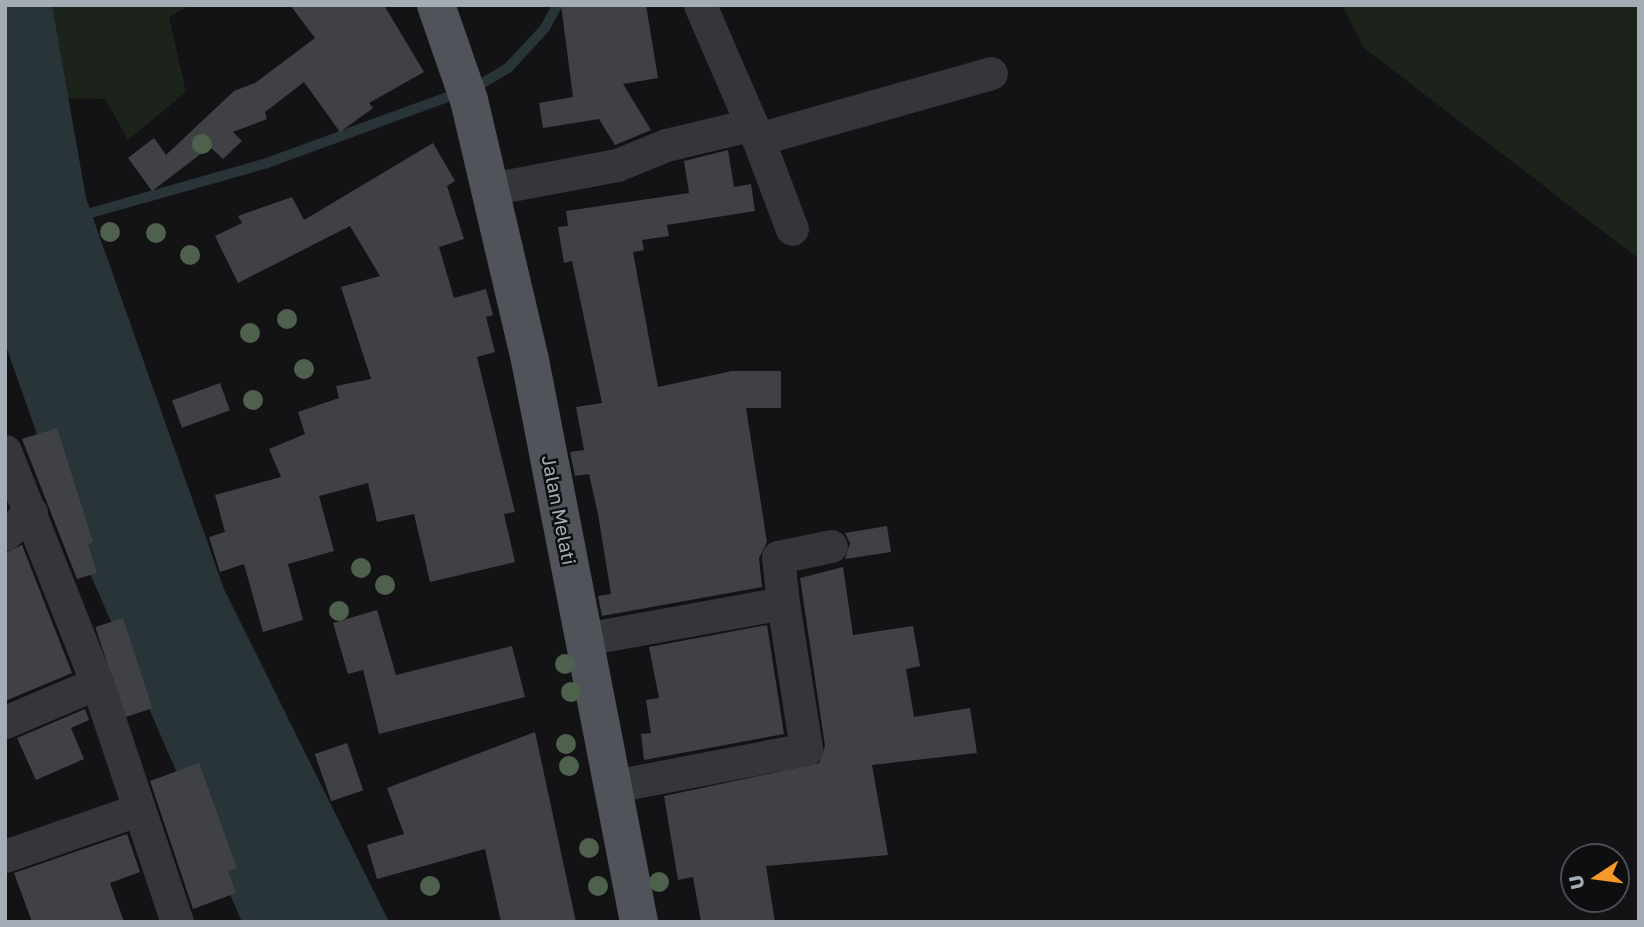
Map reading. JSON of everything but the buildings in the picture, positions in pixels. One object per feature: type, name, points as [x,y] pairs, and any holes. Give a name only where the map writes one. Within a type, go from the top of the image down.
[{"type":"main road","name":"Jalan Melati","points":[[442,19],[469,100],[490,189],[584,639],[639,922]]},
{"type":"street","points":[[701,5],[792,229]]},
{"type":"street","points":[[490,189],[617,165],[666,145],[754,132],[991,73]]},
{"type":"street","points":[[5,451],[97,683],[137,810],[177,922]]},
{"type":"street","points":[[5,534],[31,512]]},
{"type":"street","points":[[613,786],[806,749],[778,557],[831,546]]},
{"type":"street","points":[[584,639],[783,603]]},
{"type":"street","points":[[5,722],[97,683]]},
{"type":"street","points":[[5,856],[137,810]]},
{"type":"shaded area","points":[[5,5],[52,5],[86,198],[224,589],[389,922],[242,922],[68,523],[5,343]]},
{"type":"shaded area","points":[[41,5],[190,5],[169,17],[186,92],[128,140],[105,99],[55,98]]},
{"type":"shaded area","points":[[1342,5],[1639,5],[1639,259],[1364,48]]},
{"type":"waterway","points":[[473,89],[508,68],[545,28],[557,5]]},
{"type":"waterway","points":[[80,216],[267,163],[458,93]]}]
